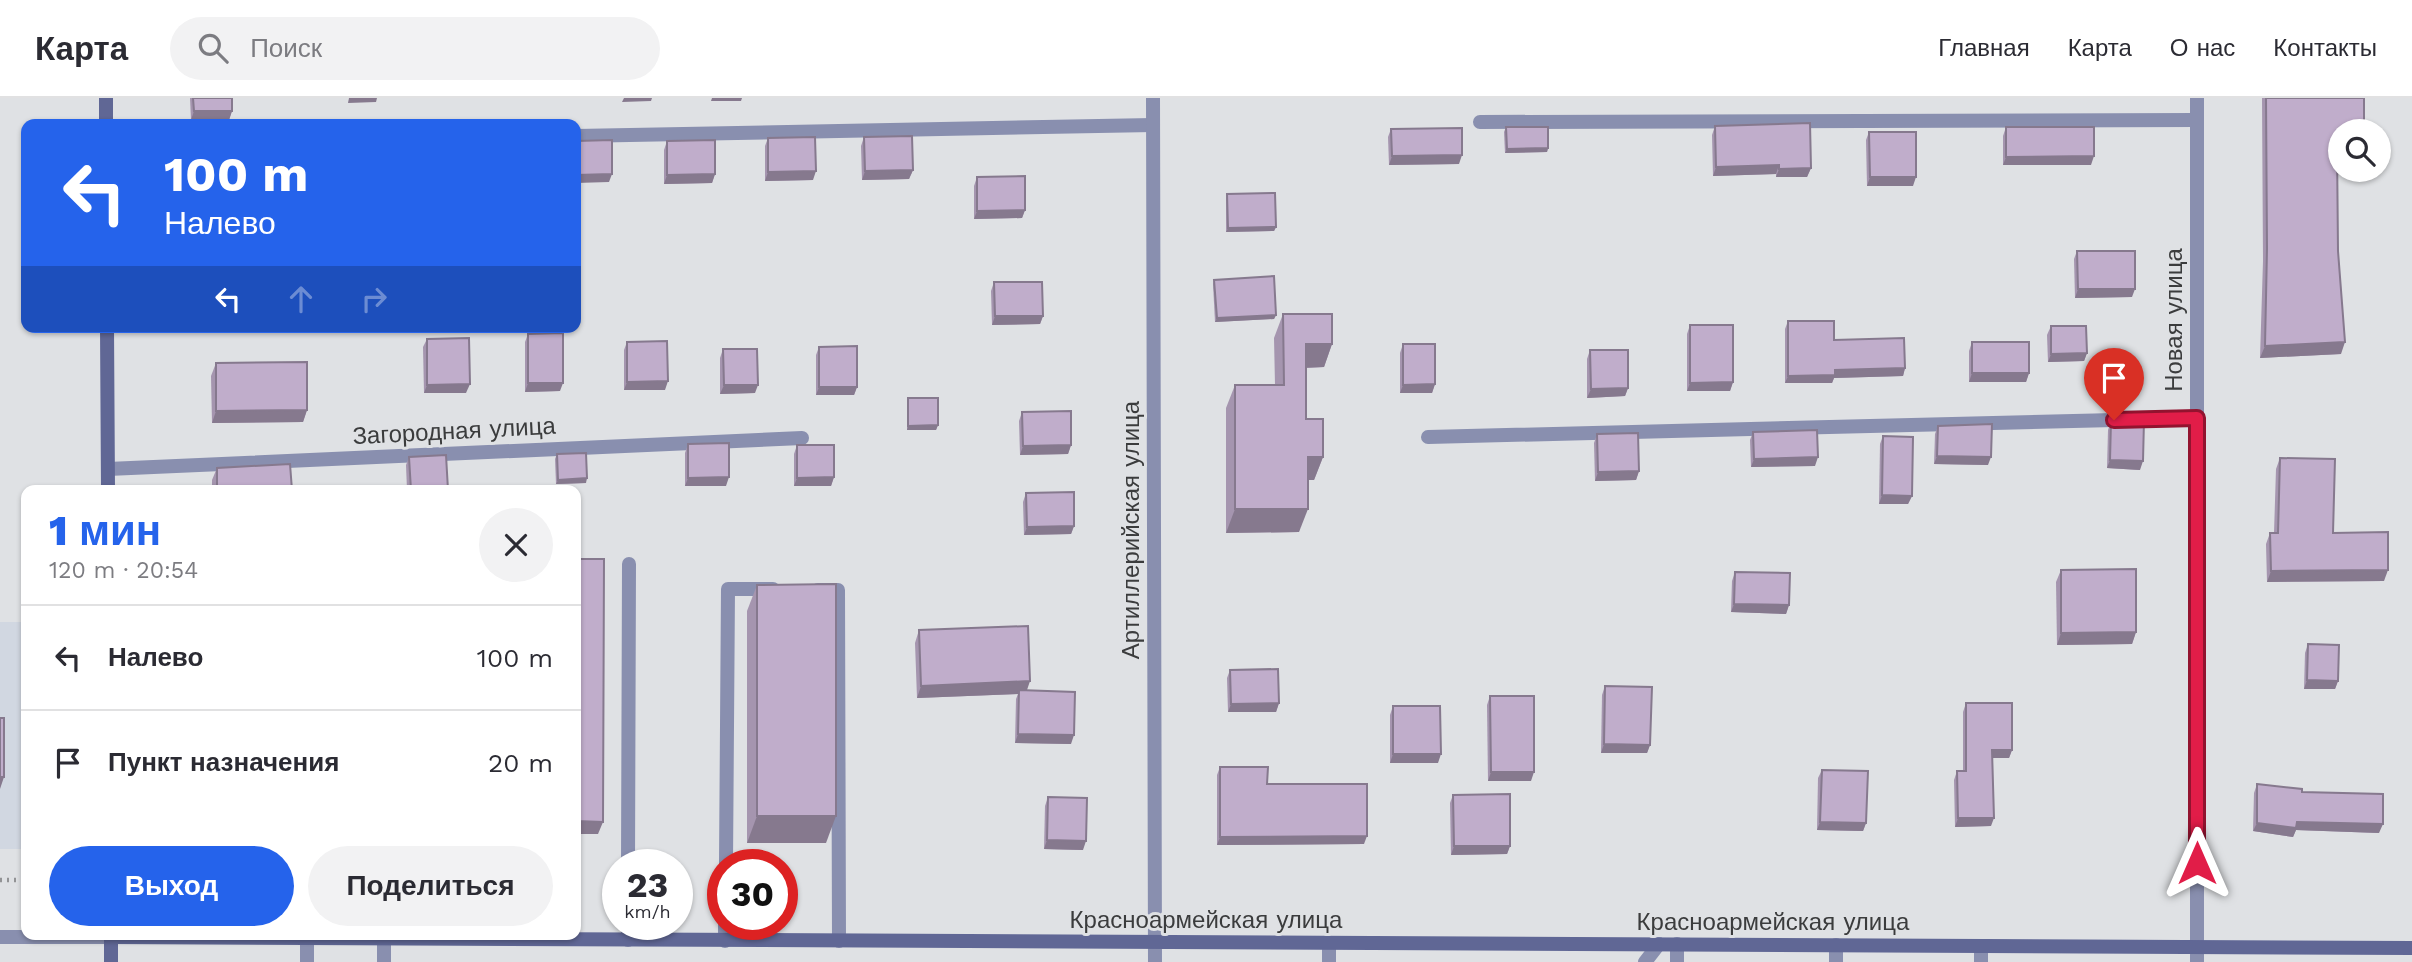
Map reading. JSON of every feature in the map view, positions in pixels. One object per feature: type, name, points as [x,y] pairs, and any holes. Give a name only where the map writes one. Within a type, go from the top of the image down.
[{"type":"main road","points":[[106,98],[106,119]]},
{"type":"main road","points":[[107,333],[108,485]]},
{"type":"main road","points":[[111,940],[111,962]]},
{"type":"main road","name":"Красноармейская улица","points":[[581,940],[602,940]]},
{"type":"main road","name":"Красноармейская улица","points":[[628,940],[1981,946],[2197,955],[2412,948]]},
{"type":"street","name":"Артиллерийская улица","points":[[1153,98],[1155,962]]},
{"type":"street","name":"Новая улица","points":[[2197,98],[2197,955]]},
{"type":"street","points":[[1480,122],[2197,120]]},
{"type":"street","points":[[581,136],[1153,125]]},
{"type":"street","points":[[1428,437],[2197,418]]},
{"type":"street","name":"Загородная улица","points":[[108,469],[802,438]]},
{"type":"street","points":[[628,849],[629,564]]},
{"type":"street","points":[[726,849],[728,589],[838,590],[839,941]]},
{"type":"street","name":"Красноармейская улица","points":[[0,937],[21,937]]},
{"type":"street","points":[[307,940],[307,962]]},
{"type":"street","points":[[384,940],[384,962]]},
{"type":"street","points":[[1329,943],[1329,962]]},
{"type":"street","points":[[1645,962],[1659,944]]},
{"type":"street","points":[[1677,944],[1677,962]]},
{"type":"street","points":[[1836,945],[1836,962]]},
{"type":"street","points":[[1981,946],[1981,962]]},
{"type":"path","points":[[0,880],[21,880]]},
{"type":"shaded area","points":[[0,622],[21,622],[21,849],[0,849]]},
{"type":"building","points":[[193,98],[232,98],[232,111],[194,111]]},
{"type":"building","points":[[2266,98],[2364,98],[2364,119],[2328,119],[2328,182],[2337,182],[2338,251],[2345,342],[2265,346]]},
{"type":"building","points":[[1810,123],[1811,168],[1779,169],[1779,165],[1716,167],[1715,126]]},
{"type":"building","points":[[1506,127],[1548,127],[1548,148],[1507,149]]},
{"type":"building","points":[[2006,127],[2094,127],[2094,156],[2006,157]]},
{"type":"building","points":[[1462,128],[1462,155],[1392,156],[1391,129]]},
{"type":"building","points":[[1869,132],[1916,132],[1916,177],[1870,177]]},
{"type":"building","points":[[912,136],[913,170],[865,171],[864,137]]},
{"type":"building","points":[[815,137],[816,171],[768,172],[768,138]]},
{"type":"building","points":[[612,140],[612,174],[581,175],[581,141]]},
{"type":"building","points":[[715,140],[715,174],[667,175],[667,141]]},
{"type":"building","points":[[1025,176],[1025,210],[977,211],[977,177]]},
{"type":"building","points":[[1275,193],[1276,227],[1228,228],[1227,194]]},
{"type":"building","points":[[2077,251],[2135,251],[2135,289],[2078,289]]},
{"type":"building","points":[[1274,276],[1276,315],[1217,318],[1214,280]]},
{"type":"building","points":[[994,282],[1042,282],[1043,316],[995,316]]},
{"type":"building","points":[[1283,314],[1332,314],[1332,344],[1306,344],[1306,419],[1323,419],[1323,457],[1308,457],[1308,509],[1235,509],[1235,385],[1284,385]]},
{"type":"building","points":[[1788,321],[1834,321],[1834,340],[1904,338],[1905,368],[1835,370],[1835,375],[1788,376]]},
{"type":"building","points":[[1690,325],[1733,325],[1733,382],[1690,383]]},
{"type":"building","points":[[2051,326],[2086,326],[2087,353],[2051,354]]},
{"type":"building","points":[[563,333],[563,383],[528,383],[528,334]]},
{"type":"building","points":[[469,338],[470,384],[427,385],[427,339]]},
{"type":"building","points":[[667,341],[668,381],[627,382],[627,342]]},
{"type":"building","points":[[1972,342],[2029,342],[2029,373],[1972,373]]},
{"type":"building","points":[[1403,344],[1435,344],[1435,384],[1403,385]]},
{"type":"building","points":[[857,346],[857,387],[819,387],[819,347]]},
{"type":"building","points":[[723,349],[757,349],[758,385],[724,385]]},
{"type":"building","points":[[1590,350],[1628,350],[1628,388],[1591,389]]},
{"type":"building","points":[[307,362],[307,410],[216,411],[216,363]]},
{"type":"building","points":[[908,398],[938,398],[938,425],[908,426]]},
{"type":"building","points":[[1071,411],[1071,445],[1023,446],[1022,412]]},
{"type":"building","points":[[2144,420],[2143,461],[2110,460],[2111,421]]},
{"type":"building","points":[[1992,424],[1991,457],[1937,456],[1938,426]]},
{"type":"building","points":[[1817,430],[1818,457],[1754,459],[1753,432]]},
{"type":"building","points":[[1638,433],[1639,471],[1598,472],[1597,434]]},
{"type":"building","points":[[1883,436],[1913,437],[1912,496],[1882,495]]},
{"type":"building","points":[[729,443],[729,477],[688,478],[688,444]]},
{"type":"building","points":[[797,445],[834,445],[834,477],[797,478]]},
{"type":"building","points":[[586,453],[587,478],[558,480],[557,454]]},
{"type":"building","points":[[446,455],[448,485],[411,485],[409,457]]},
{"type":"building","points":[[2280,458],[2335,459],[2333,533],[2388,532],[2388,570],[2271,571],[2270,533],[2278,533]]},
{"type":"building","points":[[290,464],[292,485],[217,485],[217,468]]},
{"type":"building","points":[[1074,492],[1074,526],[1027,527],[1026,493]]},
{"type":"building","points":[[581,559],[604,559],[603,822],[581,821]]},
{"type":"building","points":[[2136,569],[2136,632],[2061,633],[2061,570]]},
{"type":"building","points":[[1735,572],[1790,573],[1789,605],[1734,604]]},
{"type":"building","points":[[836,584],[836,816],[757,816],[757,585]]},
{"type":"building","points":[[1028,626],[1030,681],[921,686],[919,630]]},
{"type":"building","points":[[2308,644],[2339,645],[2338,681],[2307,680]]},
{"type":"building","points":[[1278,669],[1279,703],[1231,704],[1230,670]]},
{"type":"building","points":[[1605,686],[1652,687],[1650,745],[1604,744]]},
{"type":"building","points":[[1019,690],[1075,692],[1074,735],[1018,734]]},
{"type":"building","points":[[1490,696],[1534,696],[1534,772],[1491,772]]},
{"type":"building","points":[[1966,703],[2012,703],[2012,750],[1992,750],[1994,818],[1958,818],[1957,771],[1966,771]]},
{"type":"building","points":[[1393,706],[1440,706],[1441,754],[1393,754]]},
{"type":"building","points":[[0,718],[4,718],[4,777],[0,777]]},
{"type":"building","points":[[1220,767],[1268,767],[1267,784],[1367,784],[1367,836],[1220,837]]},
{"type":"building","points":[[1822,770],[1868,771],[1866,823],[1820,822]]},
{"type":"building","points":[[2257,784],[2302,789],[2302,792],[2383,794],[2383,824],[2297,822],[2296,828],[2257,823]]},
{"type":"building","points":[[1510,794],[1510,846],[1454,846],[1453,795]]},
{"type":"building","points":[[1048,797],[1087,798],[1086,841],[1047,840]]},
{"type":"route","points":[[2114,420],[2197,418],[2197,863]]}]
